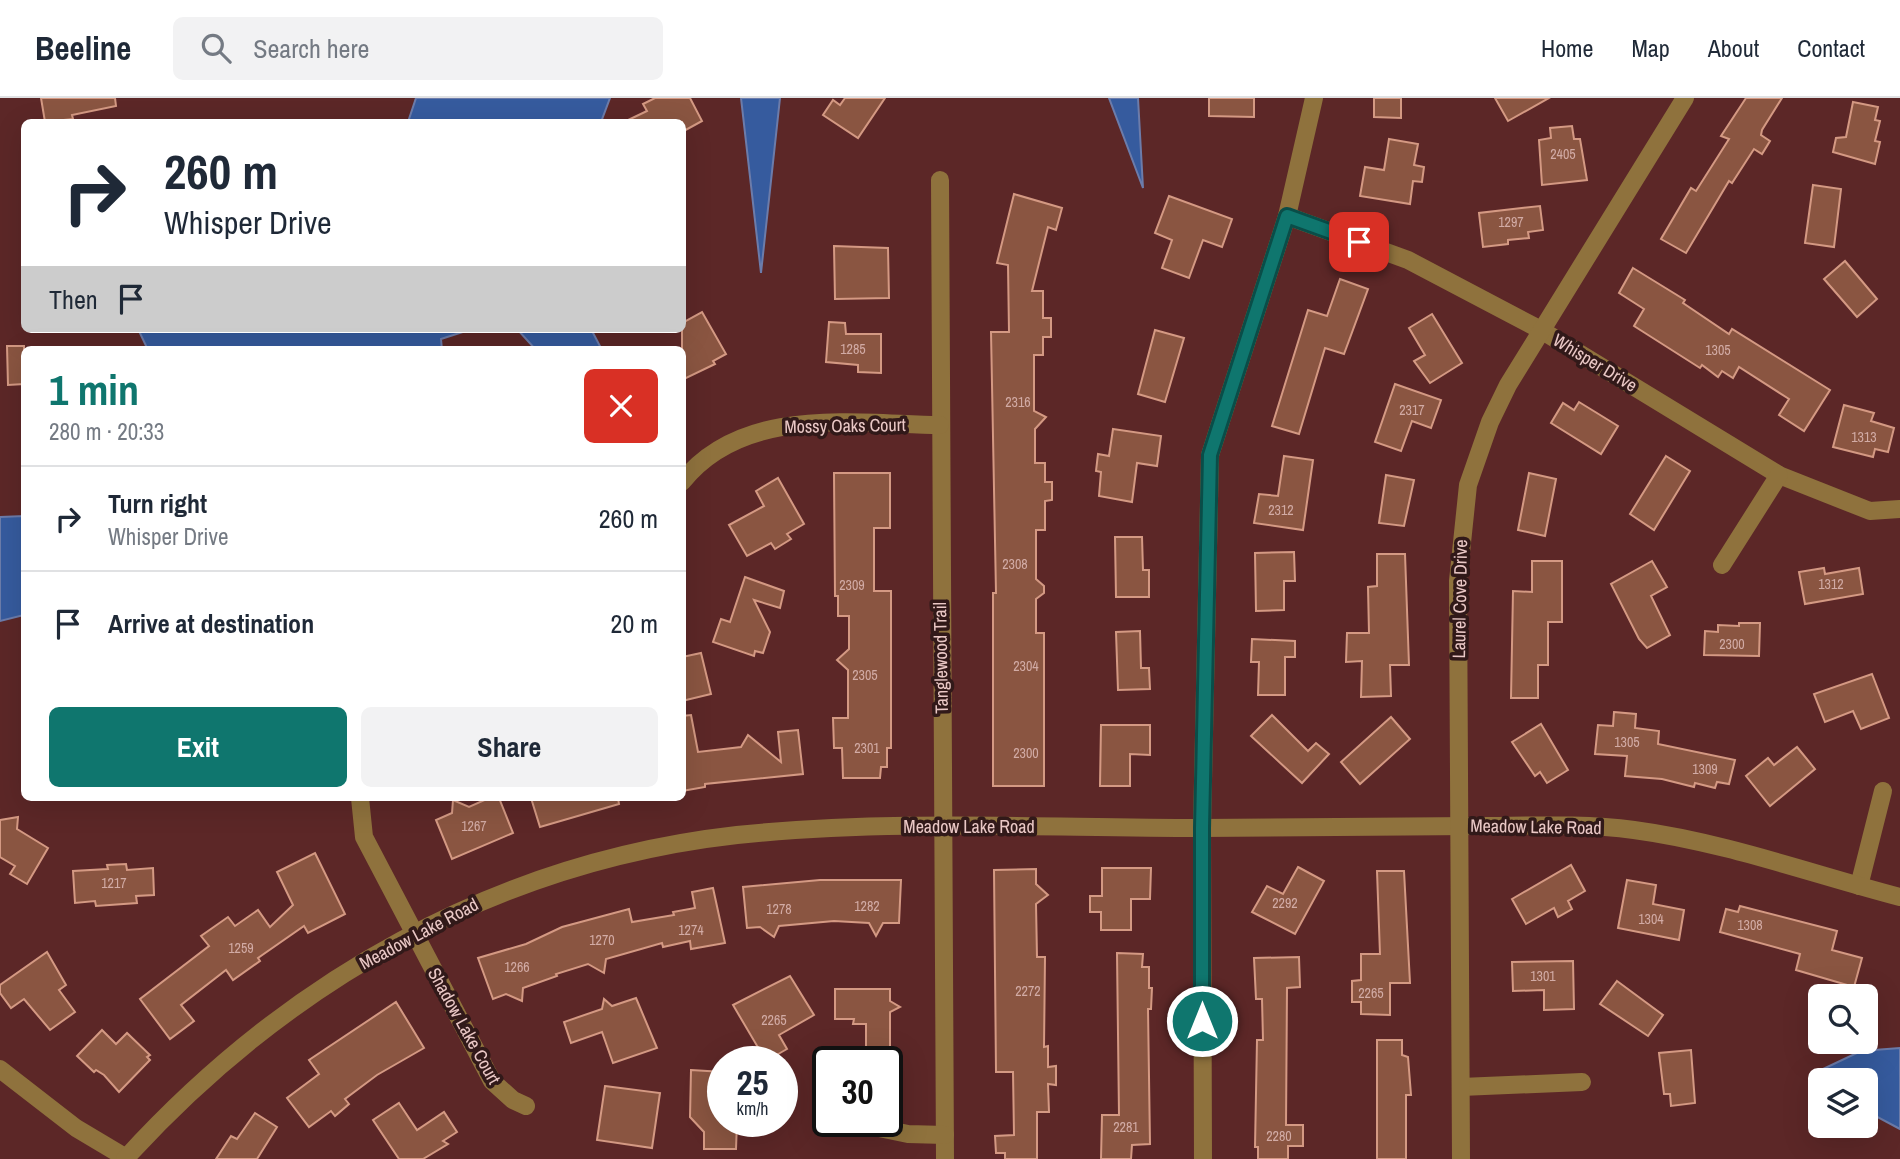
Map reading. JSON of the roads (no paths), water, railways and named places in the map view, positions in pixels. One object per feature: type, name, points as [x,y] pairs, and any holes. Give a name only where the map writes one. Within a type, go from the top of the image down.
[{"type":"street","points":[[1203,1159],[1202,828],[1210,455],[1287,216],[1314,98]]},
{"type":"street","name":"Laurel Cove Drive","points":[[1461,1159],[1458,581],[1462,517],[1474,461],[1490,422],[1541,330],[1682,99]]},
{"type":"street","name":"Tanglewood Trail","points":[[940,180],[945,1159]]},
{"type":"street","name":"Whisper Drive","points":[[1287,216],[1408,260],[1541,330],[1779,475],[1871,511],[1900,509]]},
{"type":"street","name":"Mossy Oaks Court","points":[[686,479],[723,448],[772,428],[801,424],[940,425]]},
{"type":"street","points":[[1721,565],[1779,475]]},
{"type":"street","points":[[1859,886],[1883,791]]},
{"type":"street","name":"Shadow Lake Court","points":[[360,801],[364,836],[492,1081],[507,1096],[526,1106]]},
{"type":"street","name":"Meadow Lake Road","points":[[126,1159],[218,1066],[267,1027],[319,991],[413,933],[469,904],[541,879],[614,859],[689,843],[803,830],[943,826],[1202,828],[1579,825],[1633,830],[1707,844],[1900,897]]},
{"type":"street","points":[[0,1069],[76,1128],[126,1159]]},
{"type":"street","points":[[1461,1087],[1583,1082]]},
{"type":"street","points":[[903,1133],[945,1135]]},
{"type":"water","points":[[416,98],[610,98],[602,119],[409,119]]},
{"type":"water","points":[[741,98],[780,98],[761,273]]},
{"type":"water","points":[[1109,98],[1138,98],[1143,188]]},
{"type":"water","points":[[140,333],[460,333],[441,339],[442,346],[146,346]]},
{"type":"water","points":[[521,333],[593,333],[600,346],[532,346]]},
{"type":"water","points":[[21,516],[21,616],[0,621],[0,517]]},
{"type":"water","points":[[1900,1048],[1900,1129],[1878,1117],[1878,1068],[1825,1068],[1855,1054],[1878,1054],[1878,1050]]}]
